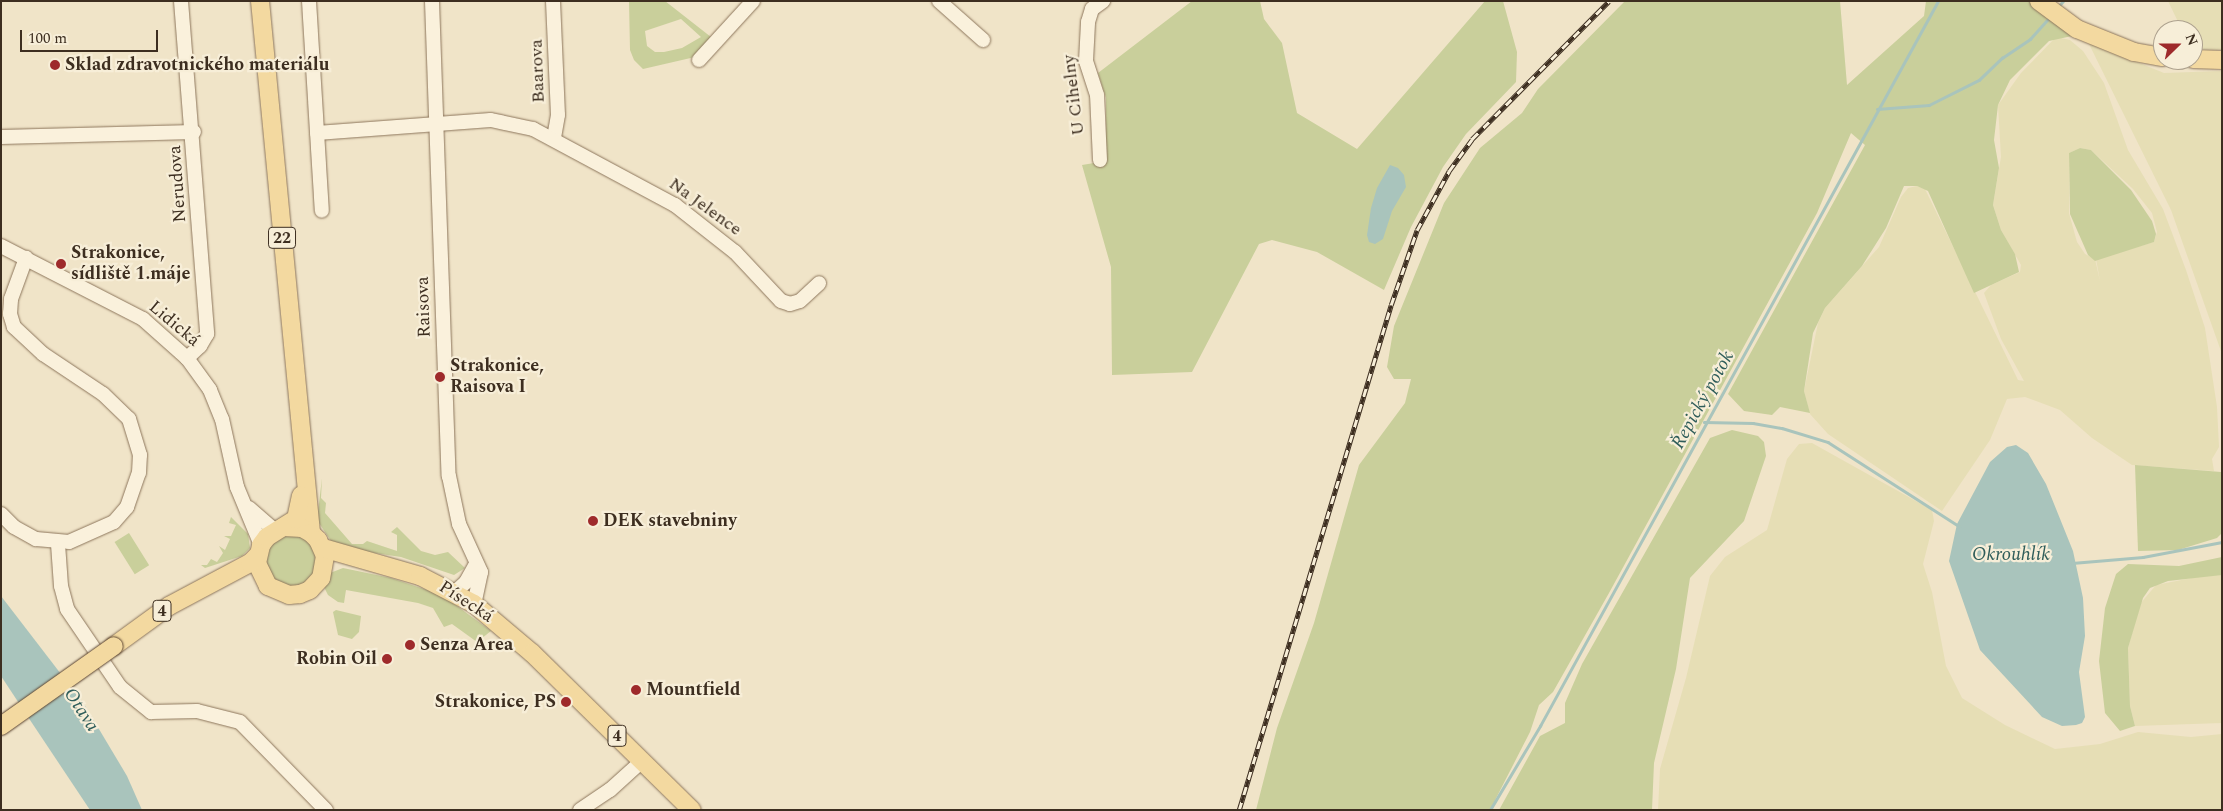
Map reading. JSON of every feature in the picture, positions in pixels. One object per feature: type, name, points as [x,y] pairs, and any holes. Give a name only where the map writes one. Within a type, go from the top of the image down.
[{"type":"main road","name":"22","points":[[260,1],[311,533]]},
{"type":"main road","points":[[2039,1],[2078,29],[2134,52],[2153,55]]},
{"type":"main road","points":[[2203,59],[2222,60]]},
{"type":"main road","name":"22","points":[[279,529],[296,520],[305,476]]},
{"type":"main road","points":[[279,529],[302,528],[311,533],[323,548],[324,572]]},
{"type":"main road","name":"4","points":[[1,726],[169,606],[250,563],[259,550],[279,529]]},
{"type":"main road","name":"Písecká","points":[[323,548],[420,576],[455,592],[474,604],[532,653],[638,765],[692,810]]},
{"type":"main road","points":[[259,550],[261,577]]},
{"type":"main road","name":"Písecká","points":[[324,572],[341,564],[378,564]]},
{"type":"main road","name":"4","points":[[214,581],[242,575],[261,577],[268,586],[289,595],[310,590],[324,572]]},
{"type":"street","name":"Nerudova","points":[[182,1],[194,132],[207,334],[200,346],[187,358]]},
{"type":"street","points":[[309,1],[322,211]]},
{"type":"street","name":"Raisova","points":[[432,1],[449,476],[457,516],[482,581],[474,604]]},
{"type":"street","name":"Baarova","points":[[554,1],[558,115],[554,138]]},
{"type":"street","points":[[699,60],[753,1]]},
{"type":"street","points":[[939,1],[984,40]]},
{"type":"street","name":"U Cihelny","points":[[1100,160],[1097,95],[1086,61],[1088,22],[1092,9],[1103,1]]},
{"type":"street","name":"Na Jelence","points":[[318,132],[437,122],[505,122],[554,138],[675,205],[735,252],[781,301],[790,304],[800,301],[819,283]]},
{"type":"street","points":[[1,137],[194,132]]},
{"type":"street","name":"Lidická","points":[[1,246],[143,319],[187,358],[210,390],[222,419],[232,472],[259,550]]},
{"type":"street","points":[[1,514],[14,527],[36,539],[58,544],[86,537],[114,522],[127,507],[135,490],[140,455],[129,420],[119,408],[43,354],[14,327],[10,314],[10,299],[26,258]]},
{"type":"street","name":"Lidická","points":[[242,499],[279,529]]},
{"type":"street","points":[[58,544],[61,586],[67,609],[120,687],[151,712],[198,711],[227,716],[240,722],[326,810]]},
{"type":"street","points":[[455,592],[466,582],[476,564]]},
{"type":"street","points":[[580,810],[638,765]]},
{"type":"shaded area","points":[[2168,1],[2222,1],[2222,50],[2203,49],[2203,20],[2177,20]]},
{"type":"shaded area","points":[[2056,37],[2070,40],[2083,51],[2104,83],[2128,150],[2163,209],[2205,328],[2217,407],[2219,447],[2212,459],[2214,471],[2132,465],[2092,438],[2060,410],[2025,397],[2007,399],[1990,440],[1942,511],[1828,434],[1810,414],[1804,391],[1818,323],[1825,308],[1879,247],[1901,197],[1908,188],[1917,186],[1925,189],[2018,380],[2024,381],[2001,339],[1984,293],[1991,285],[2020,272],[2021,265],[2001,230],[1993,205],[2001,157],[1998,105],[2021,73]],"holes":[[[2080,148],[2091,150],[2133,189],[2152,213],[2157,232],[2154,242],[2096,259],[2100,281],[2095,259],[2085,254],[2077,242],[2069,213],[2069,153]]]},
{"type":"shaded area","points":[[2088,42],[2164,73],[2222,71],[2222,354],[2171,210]]},
{"type":"shaded area","points":[[1812,443],[1932,510],[1934,521],[1923,564],[1932,592],[1946,666],[1962,698],[2005,725],[2055,749],[2100,744],[2138,732],[2191,737],[2222,734],[2222,810],[1658,810],[1660,769],[1686,678],[1710,576],[1725,557],[1767,530],[1787,459],[1799,444]]},
{"type":"shaded area","points":[[2212,574],[2222,575],[2222,723],[2135,726],[2130,706],[2128,648],[2140,604],[2156,585]]},
{"type":"green space","points":[[629,1],[665,1],[711,37],[695,57],[643,69],[634,60],[630,50]],"holes":[[[681,19],[701,37],[682,48],[655,52],[647,46],[645,31]]]},
{"type":"green space","points":[[1192,1],[1260,1],[1264,19],[1282,43],[1297,113],[1357,149],[1485,1],[1503,1],[1517,52],[1516,82],[1466,134],[1443,167],[1411,227],[1384,290],[1317,252],[1272,240],[1259,244],[1192,372],[1112,375],[1111,267],[1082,165],[1106,161],[1106,98],[1098,73]]},
{"type":"green space","points":[[1625,1],[1840,1],[1847,85],[1924,16],[1926,1],[2030,1],[2072,36],[2049,41],[2010,80],[1998,105],[1994,140],[1999,168],[1993,205],[2001,230],[2015,254],[2019,272],[1974,293],[1928,191],[1917,186],[1904,186],[1886,228],[1862,266],[1825,308],[1813,333],[1804,391],[1810,413],[1780,407],[1772,415],[1744,411],[1728,394],[1865,145],[1851,133],[1817,213],[1609,593],[1553,692],[1539,705],[1530,732],[1490,810],[1256,810],[1277,728],[1314,623],[1359,465],[1405,403],[1411,379],[1394,379],[1387,367],[1394,326],[1444,203],[1480,148],[1522,113],[1538,89]]},
{"type":"green space","points":[[2080,148],[2091,150],[2131,190],[2152,221],[2156,234],[2154,242],[2095,261],[2088,255],[2070,214],[2069,153]]},
{"type":"green space","points":[[1732,430],[1758,436],[1764,442],[1766,456],[1744,521],[1690,578],[1676,669],[1654,763],[1652,810],[1499,810],[1540,736],[1565,723],[1565,703],[1582,664],[1710,438]]},
{"type":"green space","points":[[2135,465],[2221,472],[2222,533],[2217,538],[2178,550],[2138,551]]},
{"type":"green space","points":[[322,478],[321,498],[326,503],[325,513],[352,544],[363,544],[367,541],[397,551],[397,535],[391,532],[397,527],[421,551],[435,555],[448,552],[465,568],[454,575],[401,557],[335,547],[317,520]]},
{"type":"green space","points":[[231,517],[248,534],[250,548],[242,556],[205,568],[201,565],[207,565],[211,559],[217,562],[223,553],[219,546],[225,550],[230,539],[224,536],[231,536],[236,525],[229,523]]},
{"type":"green space","points":[[129,533],[149,565],[135,574],[115,542]]},
{"type":"green space","points":[[286,535],[296,535],[306,539],[313,546],[317,561],[313,576],[306,583],[296,587],[286,587],[276,583],[269,576],[265,566],[265,556],[269,546],[276,539]]},
{"type":"green space","points":[[2222,557],[2222,575],[2168,581],[2150,588],[2143,598],[2128,648],[2130,706],[2135,726],[2120,731],[2105,713],[2099,661],[2105,608],[2116,574],[2128,564],[2179,566]]},
{"type":"green space","points":[[343,568],[391,578],[442,595],[491,631],[477,642],[452,624],[444,627],[433,608],[418,603],[346,590],[344,603],[338,602],[328,595],[324,587],[330,573]]},
{"type":"green space","points":[[336,610],[361,616],[359,632],[352,639],[338,635],[333,612]]},
{"type":"water","points":[[1390,165],[1398,168],[1404,175],[1406,187],[1392,211],[1383,239],[1375,244],[1369,242],[1367,235],[1371,208],[1377,188]]},
{"type":"water","name":"Okrouhlík","points":[[2016,445],[2028,453],[2046,484],[2073,551],[2083,598],[2085,636],[2079,672],[2085,717],[2082,723],[2076,725],[2062,726],[2042,717],[1980,650],[1949,561],[1957,524],[1990,462],[2007,447]]},
{"type":"water","name":"Otava","points":[[1,596],[84,704],[127,776],[142,810],[90,810],[1,676]]},
{"type":"waterway","name":"Řepický potok","points":[[1490,810],[1540,726],[1938,1]]},
{"type":"waterway","points":[[2057,8],[2063,1]]},
{"type":"waterway","points":[[1877,109],[1929,105],[1979,80],[2002,58],[2030,39],[2049,18]]},
{"type":"waterway","points":[[1704,422],[1753,423],[1782,428],[1828,442],[1959,526]]},
{"type":"waterway","points":[[2072,563],[2143,557],[2222,542]]},
{"type":"railway","points":[[1239,810],[1391,305],[1417,230],[1449,171],[1472,139],[1609,1]]},
{"type":"place","name":"Sklad zdravotnického materiálu","points":[[55,65]]},
{"type":"place","name":"Strakonice, sídliště 1.máje","points":[[61,264]]},
{"type":"place","name":"Strakonice, Raisova I","points":[[440,377]]},
{"type":"place","name":"DEK stavebniny","points":[[593,521]]},
{"type":"place","name":"Senza Area","points":[[410,645]]},
{"type":"place","name":"Robin Oil","points":[[387,659]]},
{"type":"place","name":"Mountfield","points":[[636,690]]},
{"type":"place","name":"Strakonice, PS","points":[[566,702]]}]
